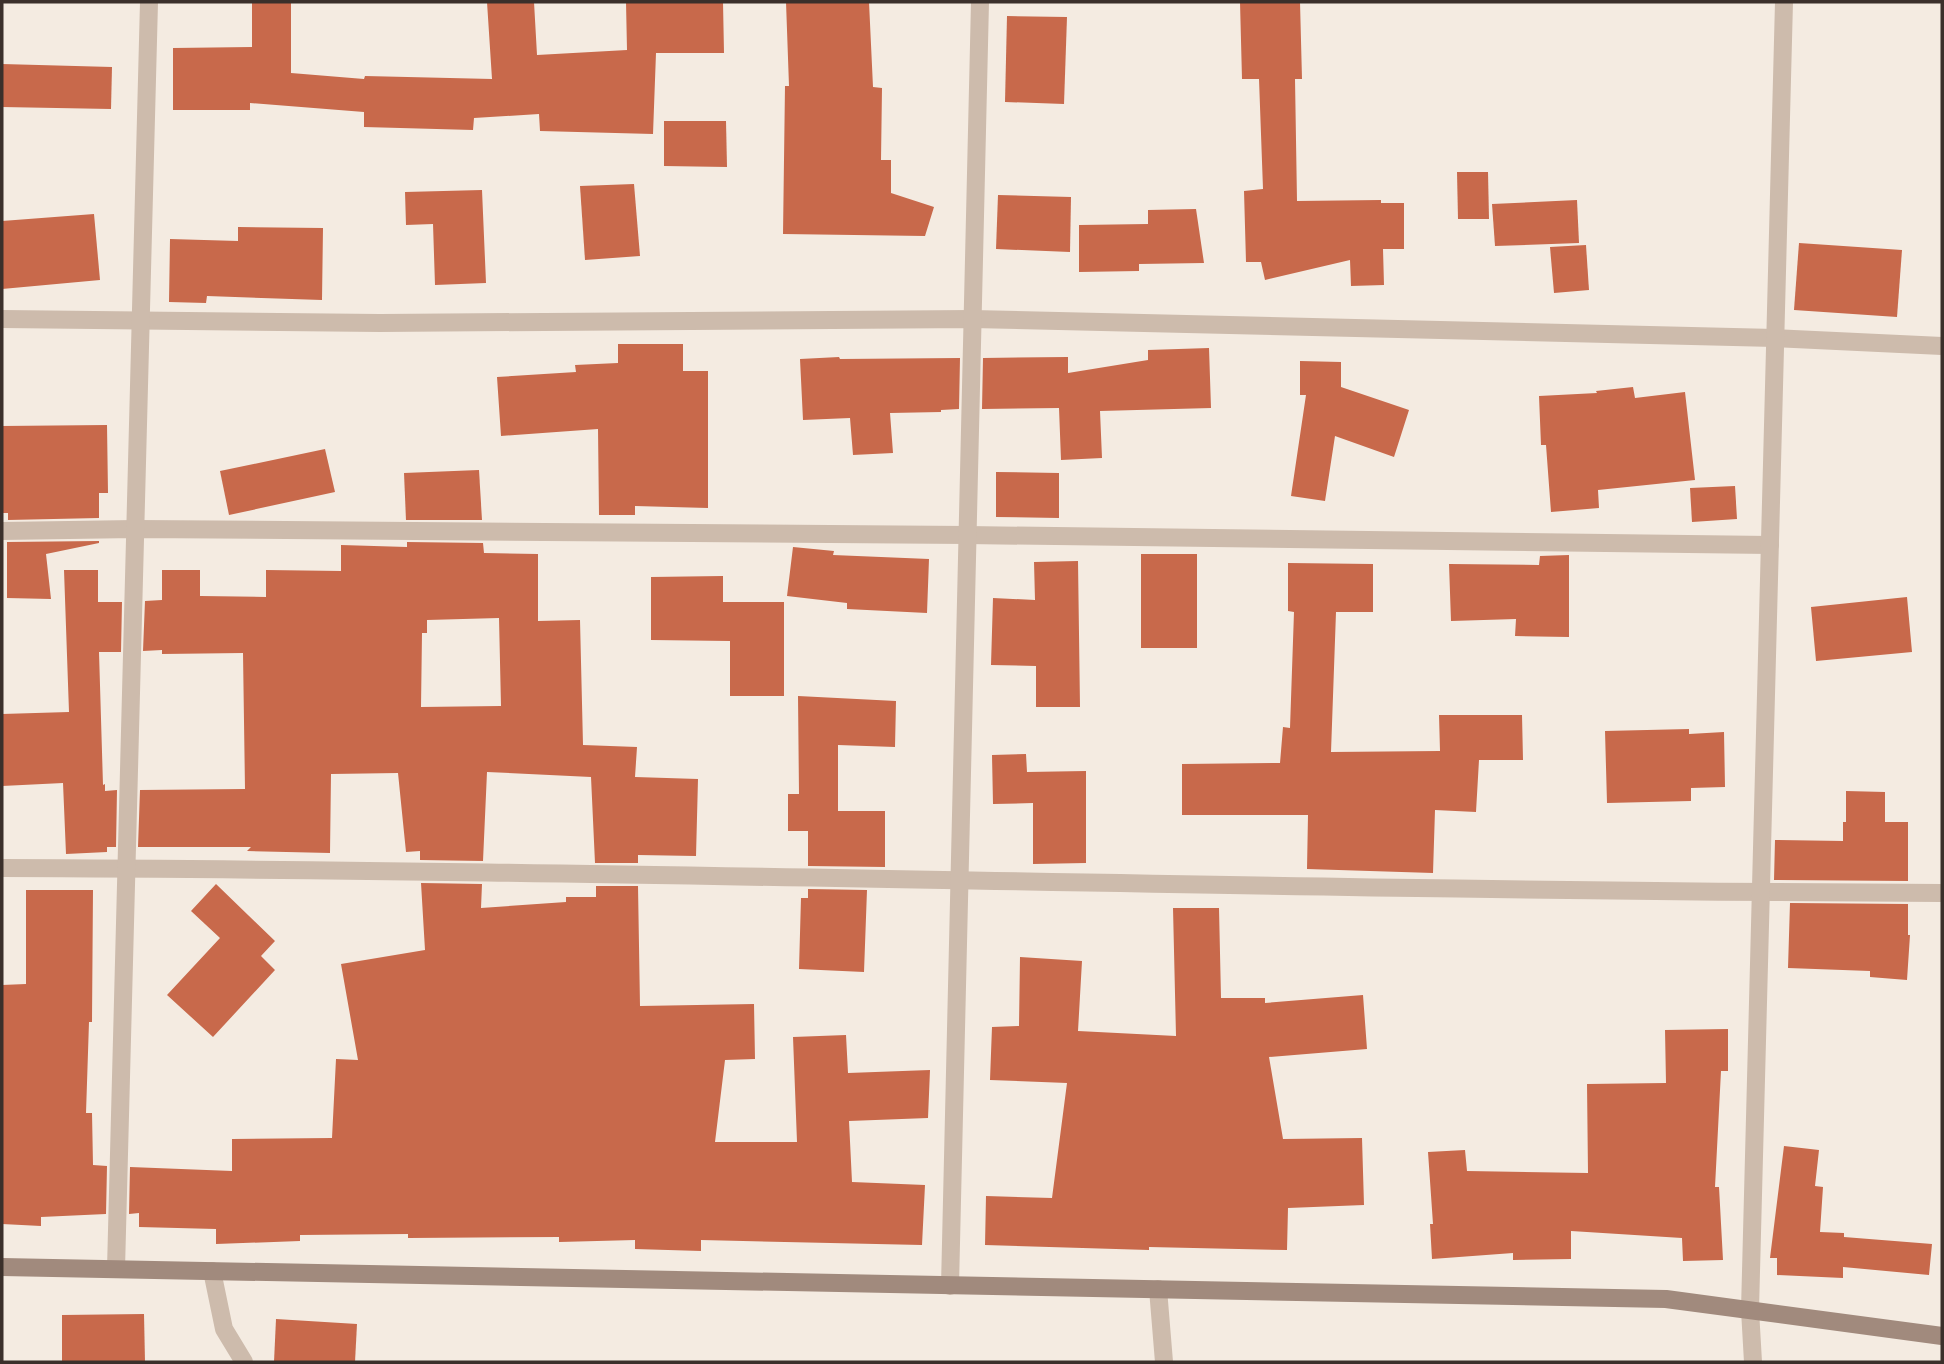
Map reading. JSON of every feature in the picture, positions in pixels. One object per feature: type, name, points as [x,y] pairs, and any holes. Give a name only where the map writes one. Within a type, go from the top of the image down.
[{"type":"main road","points":[[2,1267],[1666,1299],[1942,1336]]},
{"type":"street","points":[[116,1269],[149,2]]},
{"type":"street","points":[[950,1286],[980,2]]},
{"type":"street","points":[[1753,1362],[1751,1311],[1784,2]]},
{"type":"street","points":[[2,319],[394,323],[972,319],[1775,338],[1942,346]]},
{"type":"street","points":[[2,531],[967,535],[1770,545]]},
{"type":"street","points":[[2,868],[1942,893]]},
{"type":"street","points":[[212,1271],[224,1329],[244,1362]]},
{"type":"street","points":[[1158,1289],[1164,1362]]},
{"type":"building","points":[[252,2],[291,2],[291,73],[364,79],[365,76],[492,79],[487,2],[534,2],[537,55],[627,50],[626,2],[723,2],[724,53],[656,53],[653,134],[540,131],[539,114],[474,118],[473,130],[364,127],[364,112],[250,103],[250,110],[173,110],[173,48],[252,47]]},
{"type":"building","points":[[786,2],[869,2],[873,87],[882,88],[881,160],[891,160],[891,193],[934,207],[925,236],[783,234],[785,86],[789,86]]},
{"type":"building","points":[[1240,2],[1300,2],[1302,79],[1295,79],[1297,201],[1381,200],[1381,203],[1404,203],[1404,249],[1383,249],[1384,285],[1351,286],[1350,260],[1265,280],[1261,262],[1246,262],[1244,191],[1263,189],[1259,79],[1242,79]]},
{"type":"building","points":[[1007,16],[1067,17],[1064,104],[1005,102]]},
{"type":"building","points":[[2,64],[112,67],[111,109],[2,107]]},
{"type":"building","points":[[664,121],[726,121],[727,167],[664,166]]},
{"type":"building","points":[[1457,172],[1488,172],[1489,219],[1458,219]]},
{"type":"building","points":[[634,184],[640,256],[585,260],[580,186]]},
{"type":"building","points":[[482,190],[486,283],[435,285],[433,224],[406,225],[405,192]]},
{"type":"building","points":[[998,195],[1071,197],[1070,252],[996,249]]},
{"type":"building","points":[[1577,200],[1579,243],[1495,246],[1492,204]]},
{"type":"building","points":[[1196,209],[1204,263],[1139,264],[1139,271],[1079,272],[1079,225],[1148,224],[1148,210]]},
{"type":"building","points":[[94,214],[100,280],[2,289],[2,221]]},
{"type":"building","points":[[238,227],[323,228],[322,300],[207,296],[206,303],[169,302],[170,239],[238,241]]},
{"type":"building","points":[[1799,243],[1902,250],[1897,317],[1794,310]]},
{"type":"building","points":[[1586,245],[1589,290],[1554,293],[1550,247]]},
{"type":"building","points":[[618,344],[683,344],[683,371],[708,371],[708,508],[635,506],[635,515],[599,515],[598,429],[501,436],[497,377],[576,372],[575,365],[618,363]]},
{"type":"building","points":[[1209,348],[1211,408],[1100,411],[1102,458],[1061,460],[1059,408],[982,409],[983,358],[1068,357],[1068,373],[1148,360],[1148,350]]},
{"type":"building","points":[[960,358],[959,409],[890,413],[893,453],[853,455],[850,418],[803,420],[800,359]]},
{"type":"building","points":[[1300,361],[1341,362],[1341,387],[1409,410],[1394,457],[1335,436],[1325,501],[1291,496],[1306,395],[1300,395]]},
{"type":"building","points":[[1633,387],[1635,398],[1685,392],[1695,480],[1598,490],[1599,508],[1551,512],[1546,445],[1541,445],[1539,396],[1597,393],[1596,391]]},
{"type":"building","points":[[107,425],[108,493],[99,493],[99,518],[8,520],[8,513],[2,513],[2,426]]},
{"type":"building","points":[[325,449],[335,492],[229,515],[220,471]]},
{"type":"building","points":[[479,470],[482,520],[406,520],[404,473]]},
{"type":"building","points":[[996,472],[1059,473],[1059,518],[996,517]]},
{"type":"building","points":[[1735,486],[1737,519],[1692,522],[1690,488]]},
{"type":"building","points":[[99,541],[46,554],[51,599],[7,598],[7,542]]},
{"type":"building","points":[[407,542],[483,543],[484,553],[538,554],[538,621],[580,620],[583,745],[637,747],[635,777],[698,779],[696,856],[638,855],[638,863],[595,863],[591,777],[487,772],[483,861],[420,860],[420,851],[406,852],[398,773],[331,774],[330,853],[247,851],[251,847],[138,847],[140,790],[245,789],[243,653],[162,654],[162,650],[143,651],[145,601],[162,600],[162,570],[200,570],[200,596],[266,597],[266,570],[341,571],[341,545],[407,547]],"holes":[[[499,618],[501,706],[421,707],[422,633],[427,633],[427,620]]]},
{"type":"building","points":[[793,547],[834,551],[833,555],[929,559],[927,613],[847,609],[847,603],[787,596]]},
{"type":"building","points":[[1141,554],[1197,554],[1197,648],[1141,648]]},
{"type":"building","points":[[1569,555],[1569,637],[1515,636],[1516,619],[1451,621],[1449,564],[1539,565],[1540,556]]},
{"type":"building","points":[[1078,561],[1080,707],[1036,707],[1036,666],[991,665],[993,598],[1035,600],[1034,562]]},
{"type":"building","points":[[1288,563],[1373,564],[1373,612],[1336,612],[1331,752],[1440,751],[1439,715],[1522,715],[1523,760],[1479,760],[1476,812],[1435,810],[1433,873],[1307,869],[1308,815],[1182,815],[1182,764],[1280,763],[1283,727],[1290,728],[1294,612],[1288,611]]},
{"type":"building","points":[[64,570],[98,570],[98,602],[122,602],[121,652],[99,652],[103,785],[105,784],[105,791],[117,790],[116,847],[107,847],[107,852],[66,854],[63,783],[2,786],[2,714],[69,712]]},
{"type":"building","points":[[723,576],[723,602],[784,602],[784,696],[730,696],[730,641],[651,640],[651,577]]},
{"type":"building","points":[[1907,597],[1912,652],[1816,661],[1811,607]]},
{"type":"building","points":[[798,696],[896,701],[895,747],[838,745],[838,811],[885,811],[885,867],[808,866],[808,831],[788,831],[788,794],[799,794]]},
{"type":"building","points":[[1689,729],[1689,734],[1724,732],[1725,787],[1691,788],[1691,801],[1607,803],[1605,731]]},
{"type":"building","points":[[1026,754],[1027,772],[1086,771],[1086,863],[1033,864],[1033,803],[993,804],[992,755]]},
{"type":"building","points":[[1846,791],[1885,792],[1885,822],[1908,822],[1908,881],[1774,880],[1775,840],[1843,841]]},
{"type":"building","points":[[421,883],[482,884],[481,908],[566,902],[566,897],[596,897],[596,886],[638,886],[640,1006],[754,1004],[755,1059],[725,1060],[715,1142],[797,1142],[793,1037],[846,1035],[848,1073],[930,1070],[928,1118],[849,1121],[852,1182],[925,1185],[922,1245],[701,1240],[701,1251],[635,1249],[635,1240],[559,1242],[559,1237],[408,1238],[408,1234],[300,1235],[300,1241],[216,1244],[216,1229],[139,1227],[139,1213],[129,1214],[130,1167],[232,1171],[232,1139],[332,1138],[336,1059],[358,1060],[341,964],[425,950]]},
{"type":"building","points":[[216,884],[275,941],[261,956],[275,970],[213,1037],[167,995],[220,938],[191,911]]},
{"type":"building","points":[[808,889],[867,890],[864,972],[799,969],[801,898],[808,898]]},
{"type":"building","points":[[26,890],[93,890],[92,1022],[89,1022],[86,1113],[92,1113],[93,1165],[107,1166],[106,1214],[41,1217],[41,1226],[2,1224],[2,985],[26,984]]},
{"type":"building","points":[[1790,903],[1908,904],[1910,935],[1907,980],[1870,977],[1870,971],[1788,968]]},
{"type":"building","points":[[1173,908],[1219,908],[1221,998],[1265,998],[1265,1003],[1363,995],[1367,1049],[1269,1057],[1283,1139],[1362,1138],[1364,1205],[1288,1208],[1287,1250],[1149,1247],[1149,1250],[985,1245],[986,1196],[1052,1198],[1067,1083],[990,1080],[992,1027],[1019,1026],[1020,957],[1082,961],[1078,1031],[1176,1036]]},
{"type":"building","points":[[1728,1029],[1728,1071],[1721,1071],[1715,1187],[1719,1187],[1723,1260],[1683,1261],[1682,1238],[1571,1231],[1571,1259],[1513,1260],[1513,1253],[1432,1259],[1430,1224],[1433,1224],[1428,1152],[1465,1150],[1467,1171],[1588,1173],[1587,1084],[1666,1083],[1665,1030]]},
{"type":"building","points":[[1784,1146],[1819,1150],[1815,1186],[1823,1187],[1820,1232],[1844,1233],[1844,1237],[1932,1244],[1929,1275],[1843,1267],[1843,1278],[1777,1275],[1777,1258],[1770,1258]]},
{"type":"building","points":[[144,1314],[145,1362],[62,1362],[62,1315]]},
{"type":"building","points":[[276,1319],[357,1324],[355,1362],[274,1362]]}]
